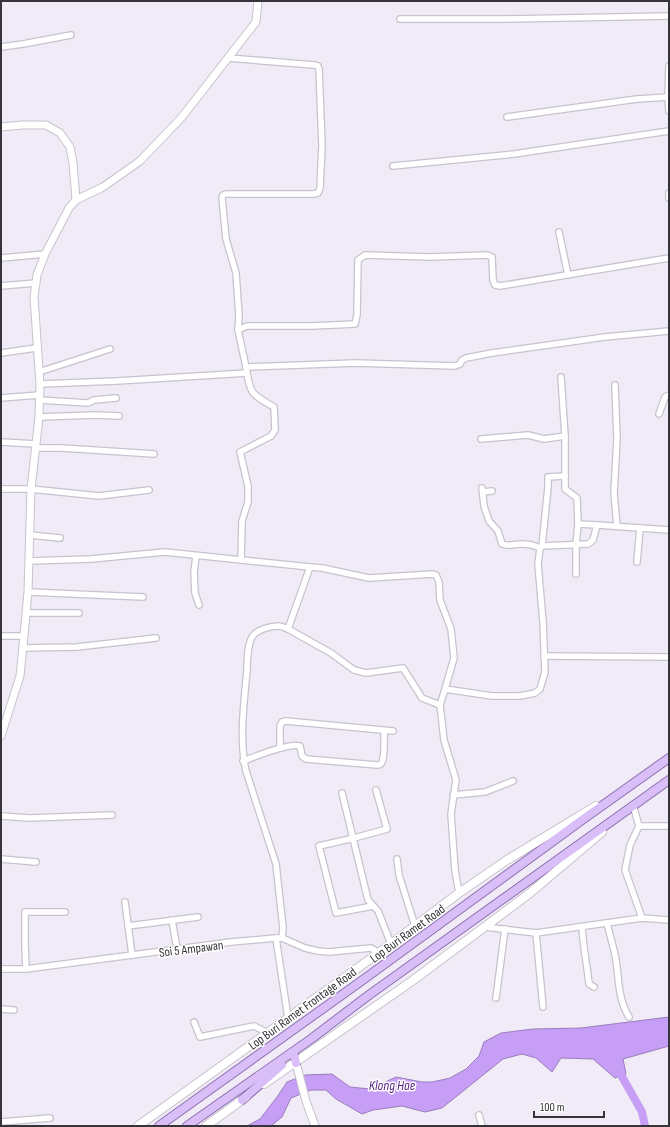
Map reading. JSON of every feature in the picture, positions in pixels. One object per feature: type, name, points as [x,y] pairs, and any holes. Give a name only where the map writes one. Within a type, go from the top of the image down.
[{"type":"main road","name":"Lop Buri Ramet Road","points":[[159,1126],[669,758]]},
{"type":"main road","points":[[187,1126],[311,1039],[369,995],[669,780]]},
{"type":"main road","name":"Lop Buri Ramet Frontage Road","points":[[138,1126],[379,953],[459,893],[507,860],[628,787]]},
{"type":"main road","points":[[206,1126],[412,981],[485,927],[530,893],[633,805]]},
{"type":"main road","points":[[360,982],[369,995]]},
{"type":"main road","points":[[242,1100],[311,1039]]},
{"type":"main road","points":[[294,1054],[296,1062]]},
{"type":"main road","points":[[155,1126],[175,1114]]},
{"type":"street","points":[[1,735],[20,676],[28,592],[31,489],[39,417],[40,384],[36,348],[34,297],[37,275],[45,254],[69,208],[76,200],[103,187],[140,161],[182,116],[256,22],[258,1]]},
{"type":"street","points":[[400,19],[669,16]]},
{"type":"street","points":[[1,47],[71,35]]},
{"type":"street","points":[[228,58],[318,66],[322,146],[320,188],[318,192],[314,194],[226,194],[223,195],[222,198],[226,239],[236,273],[239,316],[238,330],[251,392],[257,398],[274,407],[275,430],[271,436],[240,452],[248,486],[248,502],[242,522],[241,560]]},
{"type":"street","points":[[669,66],[669,111]]},
{"type":"street","points":[[508,117],[668,96]]},
{"type":"street","points":[[1,128],[22,125],[46,125],[60,133],[70,147],[76,200]]},
{"type":"street","points":[[393,166],[514,154],[669,131]]},
{"type":"street","points":[[559,232],[568,275]]},
{"type":"street","points":[[1,258],[45,254]]},
{"type":"street","points":[[238,330],[247,326],[312,326],[355,324],[357,315],[358,260],[365,255],[430,257],[487,255],[492,258],[493,280],[495,285],[500,286],[669,258]]},
{"type":"street","points":[[1,286],[36,282]]},
{"type":"street","points":[[40,384],[117,381],[246,370],[356,363],[455,366],[460,364],[462,360],[466,358],[492,353],[605,337],[669,331]]},
{"type":"street","points":[[1,353],[36,348]]},
{"type":"street","points":[[39,372],[110,349]]},
{"type":"street","points":[[562,377],[565,436],[565,489],[577,498],[578,524],[576,574]]},
{"type":"street","points":[[615,384],[617,439],[614,493],[617,526]]},
{"type":"street","points":[[659,414],[665,397],[669,395]]},
{"type":"street","points":[[1,398],[39,397],[88,403],[94,400],[116,398]]},
{"type":"street","points":[[39,417],[95,415],[119,416]]},
{"type":"street","points":[[481,439],[528,435],[544,439],[565,436]]},
{"type":"street","points":[[1,442],[36,446],[154,454]]},
{"type":"street","points":[[445,689],[492,696],[520,696],[535,693],[540,689],[545,672],[543,622],[538,564],[548,487],[548,476],[565,476]]},
{"type":"street","points":[[1,489],[31,489],[99,496],[149,490]]},
{"type":"street","points":[[492,491],[482,490],[484,506],[489,521],[498,531],[502,544],[508,546],[521,544],[541,547],[588,544],[593,540],[597,525]]},
{"type":"street","points":[[578,524],[669,530]]},
{"type":"street","points":[[637,562],[640,528]]},
{"type":"street","points":[[30,535],[60,538]]},
{"type":"street","points":[[29,561],[91,559],[165,552],[322,568],[369,578],[436,575],[439,582],[440,600],[451,629],[454,658],[440,705],[444,740],[456,780],[451,814],[455,870],[459,893]]},
{"type":"street","points":[[196,556],[194,572],[195,592],[199,605]]},
{"type":"street","points":[[288,629],[310,567]]},
{"type":"street","points":[[28,592],[143,597]]},
{"type":"street","points":[[26,613],[78,613]]},
{"type":"street","points":[[288,1018],[279,938],[283,928],[276,864],[243,760],[244,705],[248,652],[252,637],[258,631],[263,629],[281,626],[330,653],[354,670],[366,672],[403,668],[422,698],[440,705]]},
{"type":"street","points":[[1,636],[24,636]]},
{"type":"street","points":[[23,648],[77,647],[156,638]]},
{"type":"street","points":[[544,656],[669,657]]},
{"type":"street","points":[[280,748],[280,726],[282,722],[286,721],[393,731]]},
{"type":"street","points":[[243,760],[280,748],[297,745],[300,746],[302,756],[306,759],[377,766],[383,762],[384,731]]},
{"type":"street","points":[[453,795],[485,792],[513,781]]},
{"type":"street","points":[[373,906],[336,913],[319,846],[387,829],[376,790]]},
{"type":"street","points":[[342,793],[368,900],[378,911],[391,944]]},
{"type":"street","points":[[633,805],[639,826],[630,845],[624,870],[642,918]]},
{"type":"street","points":[[1,816],[29,818],[112,815]]},
{"type":"street","points":[[639,826],[669,826]]},
{"type":"street","points":[[1,859],[36,862]]},
{"type":"street","points":[[397,859],[399,875],[415,926]]},
{"type":"street","points":[[125,902],[132,955]]},
{"type":"street","points":[[26,969],[26,912],[64,912]]},
{"type":"street","points":[[128,926],[198,917]]},
{"type":"street","points":[[485,927],[536,933],[642,918],[669,920]]},
{"type":"street","points":[[172,920],[177,949]]},
{"type":"street","points":[[607,923],[616,960],[620,997],[629,1017]]},
{"type":"street","points":[[582,927],[589,984],[594,987]]},
{"type":"street","points":[[496,998],[505,929]]},
{"type":"street","points":[[536,933],[543,1007]]},
{"type":"street","name":"Soi 5 Ampawan","points":[[1,969],[26,969],[231,942],[279,938],[318,951],[329,952],[371,948],[379,953]]},
{"type":"street","points":[[1,1009],[14,1010]]},
{"type":"street","points":[[194,1022],[200,1037],[254,1026],[268,1032]]},
{"type":"street","points":[[296,1062],[306,1101],[315,1126]]},
{"type":"street","points":[[478,1115],[482,1126]]},
{"type":"street","points":[[1,1122],[50,1118]]},
{"type":"water","name":"Klong Hae","points":[[669,1017],[669,1046],[623,1059],[626,1074],[615,1078],[593,1059],[561,1058],[552,1072],[536,1058],[522,1054],[503,1059],[442,1108],[425,1112],[402,1106],[373,1110],[362,1114],[336,1099],[326,1090],[311,1090],[291,1098],[282,1117],[271,1126],[247,1126],[260,1119],[287,1082],[305,1075],[332,1074],[350,1087],[370,1089],[396,1077],[422,1082],[432,1082],[450,1078],[466,1069],[479,1056],[484,1042],[501,1033],[533,1029],[581,1028]]},
{"type":"waterway","points":[[616,1066],[642,1112],[645,1126]]}]
